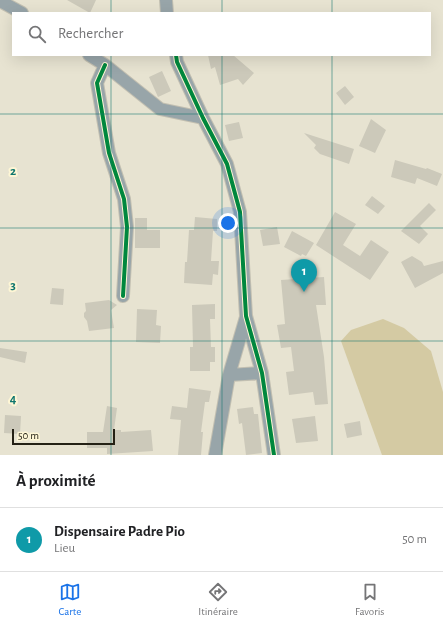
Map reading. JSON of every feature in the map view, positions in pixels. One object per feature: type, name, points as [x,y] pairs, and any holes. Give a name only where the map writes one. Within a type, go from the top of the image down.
[{"type":"street","points":[[166,0],[168,12]]},
{"type":"street","points":[[0,1],[20,12]]},
{"type":"street","points":[[91,56],[105,65],[160,109],[203,118]]},
{"type":"street","points":[[176,56],[177,62],[226,164],[240,212],[246,316],[262,373],[274,455]]},
{"type":"street","points":[[105,65],[97,83],[109,153],[124,199],[127,227],[123,296]]},
{"type":"street","points":[[215,455],[229,375],[246,316]]},
{"type":"street","points":[[229,375],[262,373]]},
{"type":"shaded area","points":[[383,319],[404,328],[431,351],[443,392],[443,455],[382,455],[341,341],[351,330]]},
{"type":"building","points":[[67,0],[96,0],[90,12]]},
{"type":"building","points":[[208,56],[234,56],[254,73],[243,85],[238,79],[220,85],[215,67],[211,69]]},
{"type":"building","points":[[162,71],[171,91],[158,97],[149,77]]},
{"type":"building","points":[[345,86],[354,97],[345,105],[336,93]]},
{"type":"building","points":[[371,119],[386,130],[375,153],[359,146]]},
{"type":"building","points":[[239,122],[243,138],[229,141],[225,125]]},
{"type":"building","points":[[304,133],[354,149],[349,164],[320,154],[314,148],[316,145]]},
{"type":"building","points":[[395,160],[426,169],[427,168],[442,174],[437,186],[417,178],[415,184],[391,177]]},
{"type":"building","points":[[372,196],[385,206],[378,214],[365,205]]},
{"type":"building","points":[[429,203],[436,210],[420,226],[428,234],[419,244],[401,231]]},
{"type":"building","points":[[335,212],[356,224],[343,245],[360,256],[371,240],[389,252],[370,280],[316,245]]},
{"type":"building","points":[[195,217],[217,219],[217,231],[213,231],[211,261],[219,261],[218,275],[213,274],[212,285],[184,283],[189,230],[194,230]]},
{"type":"building","points":[[135,218],[147,218],[147,230],[160,230],[160,248],[135,248]]},
{"type":"building","points":[[277,227],[280,244],[263,246],[260,230]]},
{"type":"building","points":[[292,231],[314,243],[306,256],[302,254],[301,256],[284,247]]},
{"type":"building","points":[[412,256],[422,262],[424,266],[443,261],[443,273],[415,288],[401,262]]},
{"type":"building","points":[[324,277],[326,305],[316,305],[324,357],[328,404],[315,405],[313,392],[289,395],[286,372],[294,371],[291,347],[281,348],[277,325],[285,324],[281,280]]},
{"type":"building","points":[[52,288],[64,289],[63,305],[50,304]]},
{"type":"building","points":[[109,300],[117,305],[111,310],[114,328],[89,331],[87,321],[84,317],[84,313],[86,311],[85,303]]},
{"type":"building","points":[[215,304],[215,319],[210,319],[211,347],[215,347],[215,362],[210,362],[210,371],[190,371],[190,347],[193,347],[192,305]]},
{"type":"building","points":[[137,309],[157,310],[156,325],[161,326],[160,343],[136,342]]},
{"type":"building","points":[[0,348],[27,352],[25,363],[0,357]]},
{"type":"building","points":[[189,388],[211,391],[209,402],[205,402],[201,432],[203,432],[201,455],[178,455],[181,420],[170,419],[172,406],[187,408]]},
{"type":"building","points":[[107,406],[117,408],[114,430],[121,430],[121,432],[151,430],[153,451],[107,454],[107,448],[87,448],[87,432],[103,432]]},
{"type":"building","points":[[253,407],[254,414],[258,414],[262,453],[246,455],[242,423],[239,424],[237,409]]},
{"type":"building","points":[[5,415],[21,416],[20,434],[4,433]]},
{"type":"building","points":[[315,416],[318,441],[296,443],[292,419]]},
{"type":"building","points":[[360,421],[362,435],[347,438],[344,424]]},
{"type":"cycle path","points":[[176,56],[177,62],[203,118],[227,164],[240,212],[246,316],[262,373],[274,455]]},
{"type":"cycle path","points":[[105,65],[97,83],[109,153],[124,199],[127,227],[123,296]]},
{"type":"place","name":"Dispensaire Padre Pio","points":[[304,292]]}]
